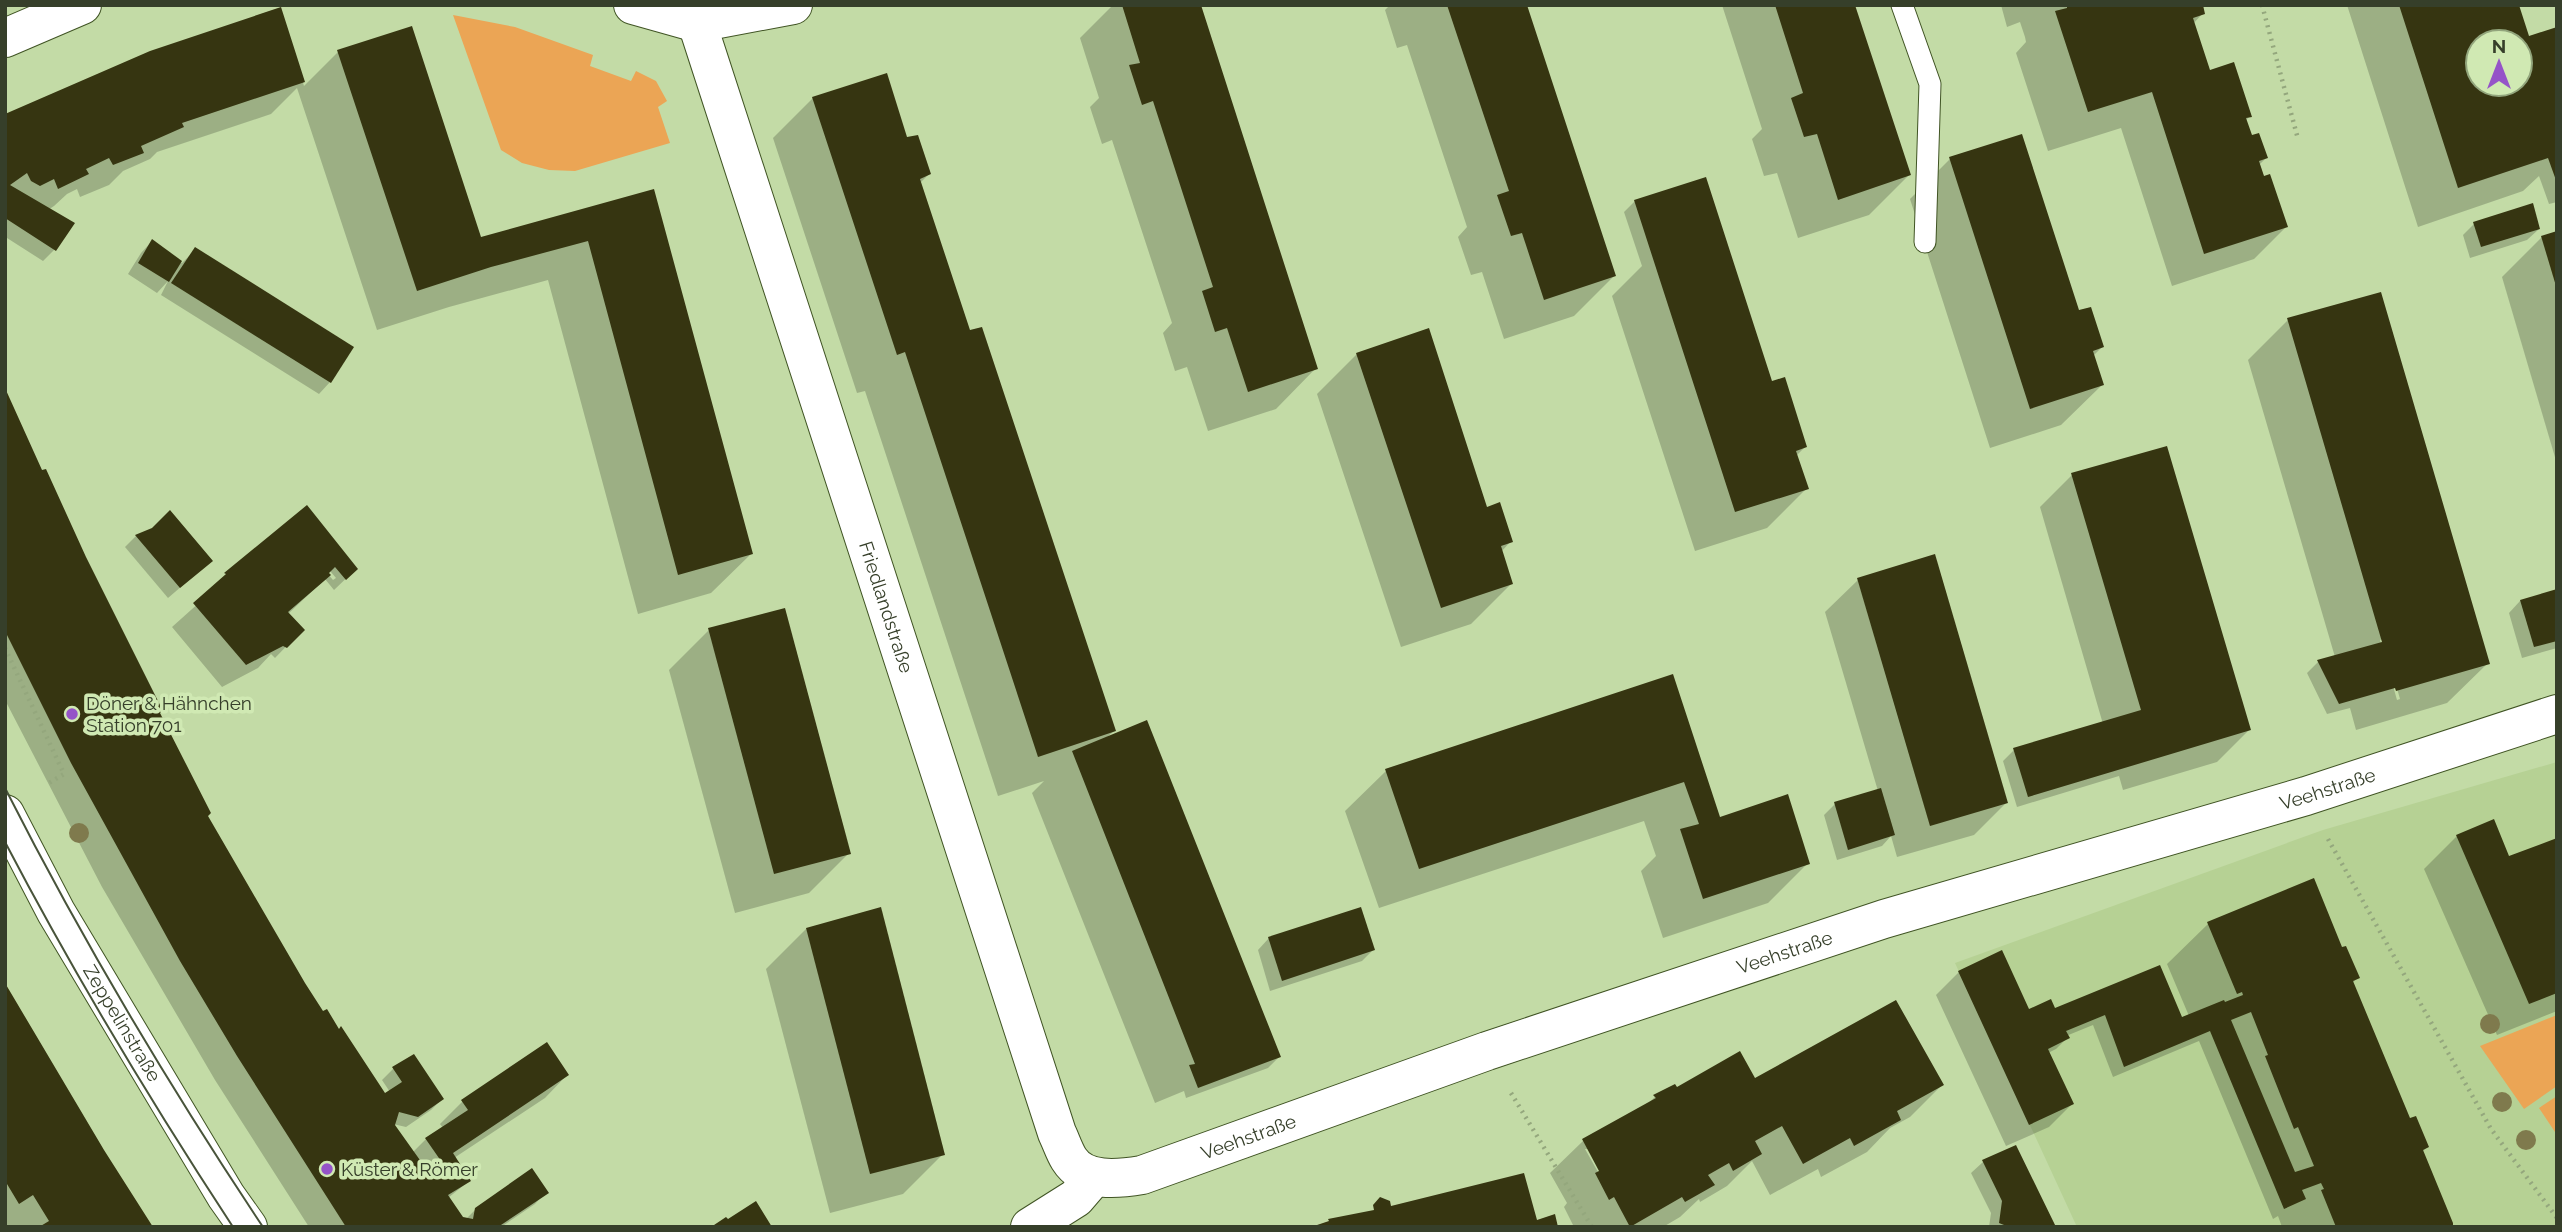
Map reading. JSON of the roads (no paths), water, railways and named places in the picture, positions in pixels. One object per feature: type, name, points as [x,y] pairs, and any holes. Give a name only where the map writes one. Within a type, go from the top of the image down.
[{"type":"street","points":[[5,38],[82,5]]},
{"type":"street","points":[[633,5],[697,23],[793,5]]},
{"type":"street","name":"Friedlandstraße","points":[[697,23],[1057,1133],[1070,1162],[1094,1177]]},
{"type":"street","name":"Veehstraße","points":[[1094,1177],[1119,1179],[1142,1175],[1486,1051],[1884,919],[2306,796],[2557,714]]},
{"type":"street","name":"Zeppelinstraße","points":[[5,814],[56,912],[226,1196],[248,1227]]},
{"type":"street","points":[[1030,1227],[1076,1198],[1094,1177]]},
{"type":"lane","points":[[1902,5],[1930,84],[1925,242]]},
{"type":"tram line","points":[[5,788],[128,1012],[263,1227]]},
{"type":"tram line","points":[[5,842],[114,1037],[233,1227]]},
{"type":"place","name":"Döner & Hähnchen Station 701","points":[[72,714]]},
{"type":"place","name":"Küster & Römer","points":[[327,1169]]}]
